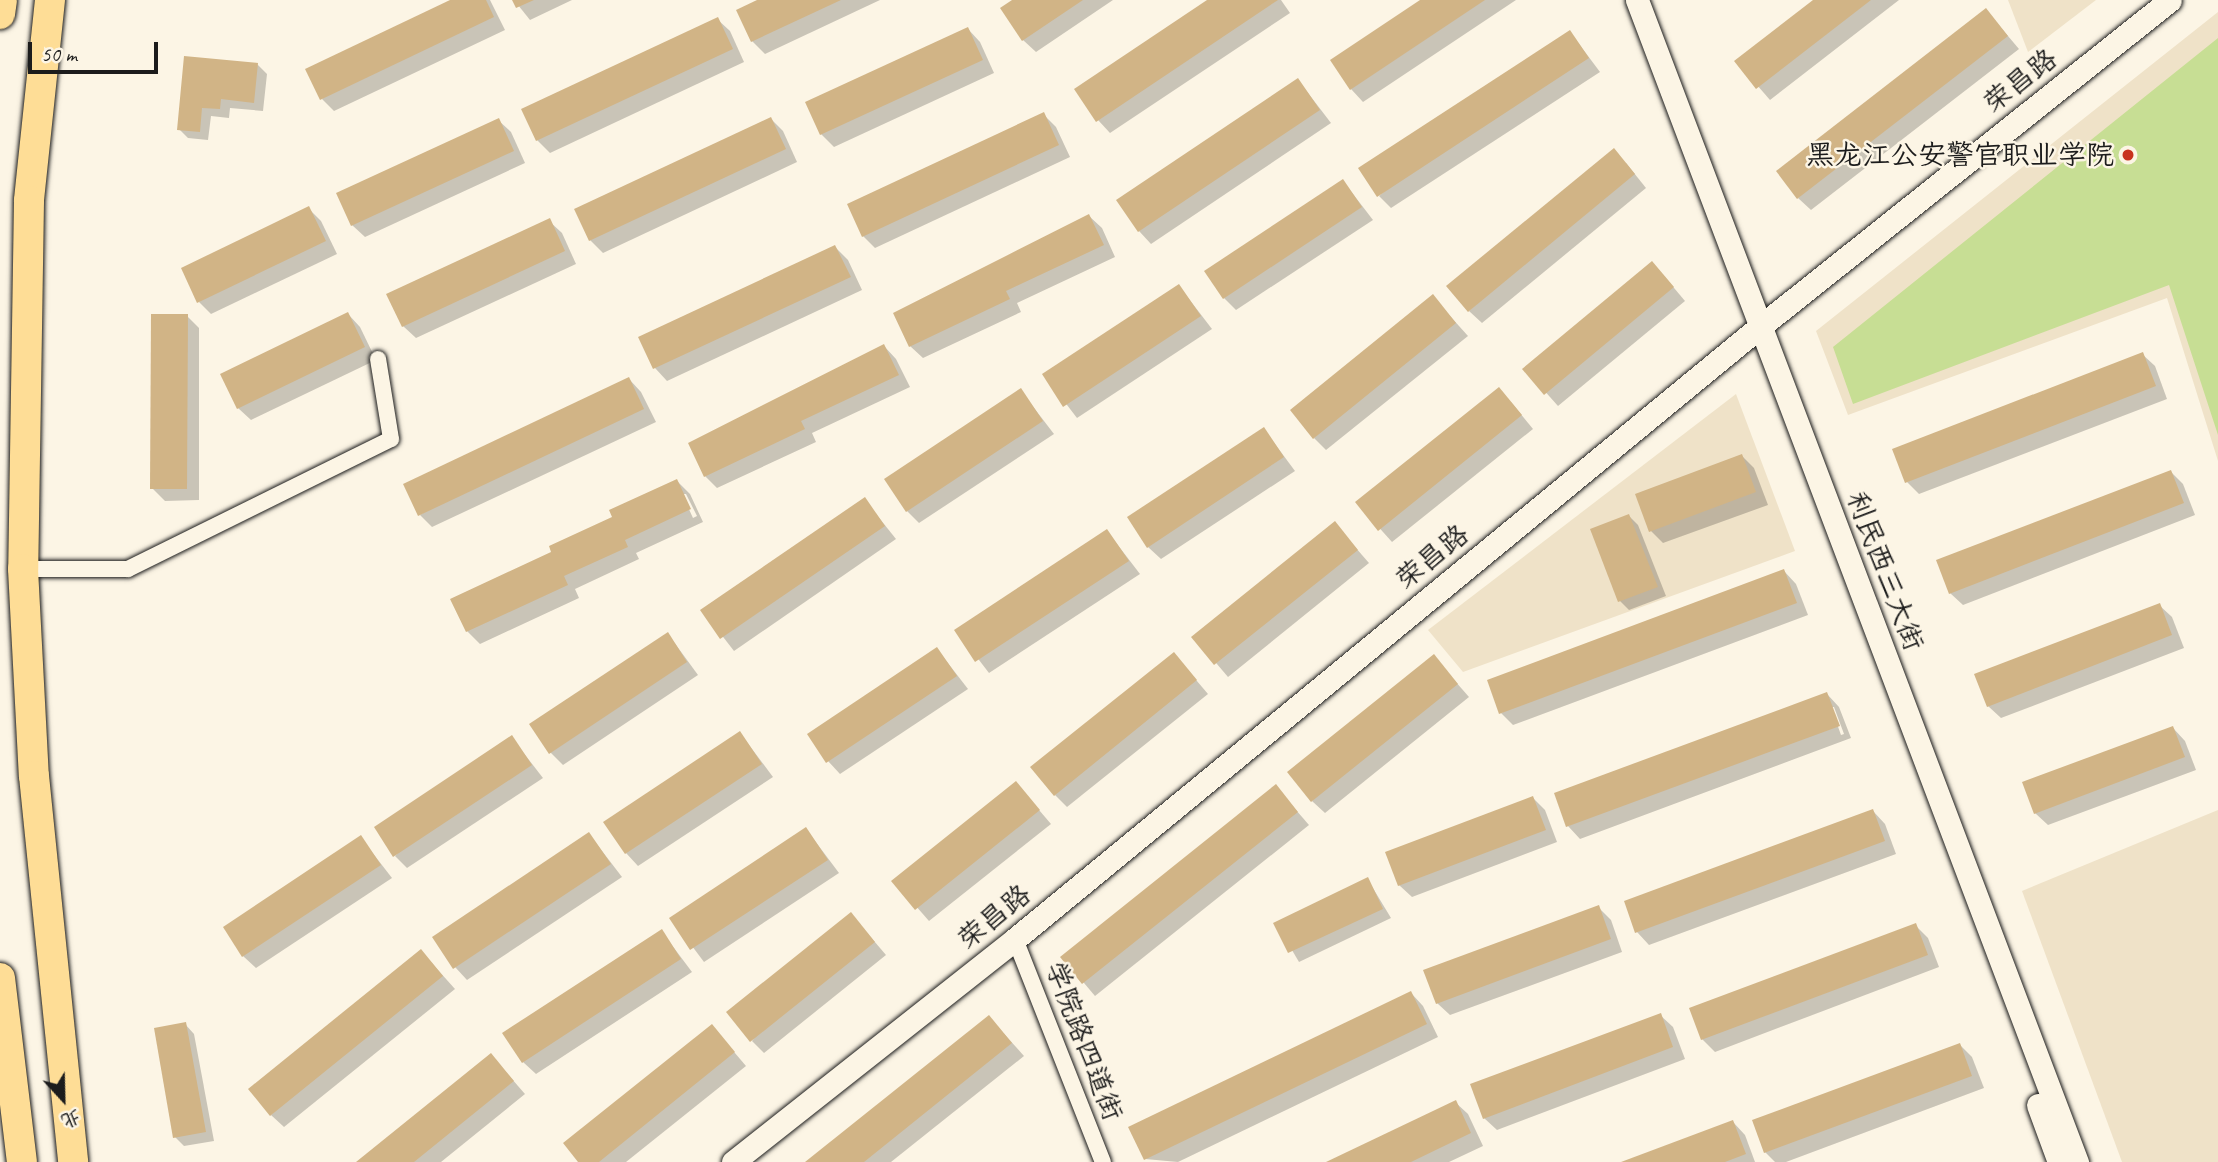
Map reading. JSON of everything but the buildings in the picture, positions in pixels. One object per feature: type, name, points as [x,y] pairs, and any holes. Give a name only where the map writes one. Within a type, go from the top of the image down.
[{"type":"highway","points":[[0,14],[2,0]]},
{"type":"highway","points":[[50,0],[29,201],[23,569],[34,776],[73,1162]]},
{"type":"highway","points":[[0,978],[22,1162]]},
{"type":"main road","name":"利民西三大街","points":[[1627,0],[2077,1162]]},
{"type":"main road","name":"利民西三大街","points":[[1637,0],[2059,1162]]},
{"type":"main road","name":"荣昌路","points":[[733,1162],[1015,939],[1756,329],[2170,0]]},
{"type":"street","points":[[23,569],[128,569],[391,439],[378,359]]},
{"type":"street","name":"学院路四道街","points":[[1015,939],[1103,1162]]},
{"type":"shaded area","points":[[2008,0],[2096,0],[2028,52]]},
{"type":"shaded area","name":"黑龙江公安警官职业学院","points":[[2218,12],[2218,461],[2167,298],[1848,415],[1816,331]]},
{"type":"shaded area","points":[[1736,394],[1795,551],[1463,672],[1428,630]]},
{"type":"shaded area","points":[[2218,810],[2218,1162],[2122,1162],[2022,891]]},
{"type":"green space","name":"黑龙江公安警官职业学院","points":[[2218,38],[2218,435],[2169,285],[1853,404],[1833,347]]},
{"type":"place","name":"黑龙江公安警官职业学院","points":[[2128,155]]}]
